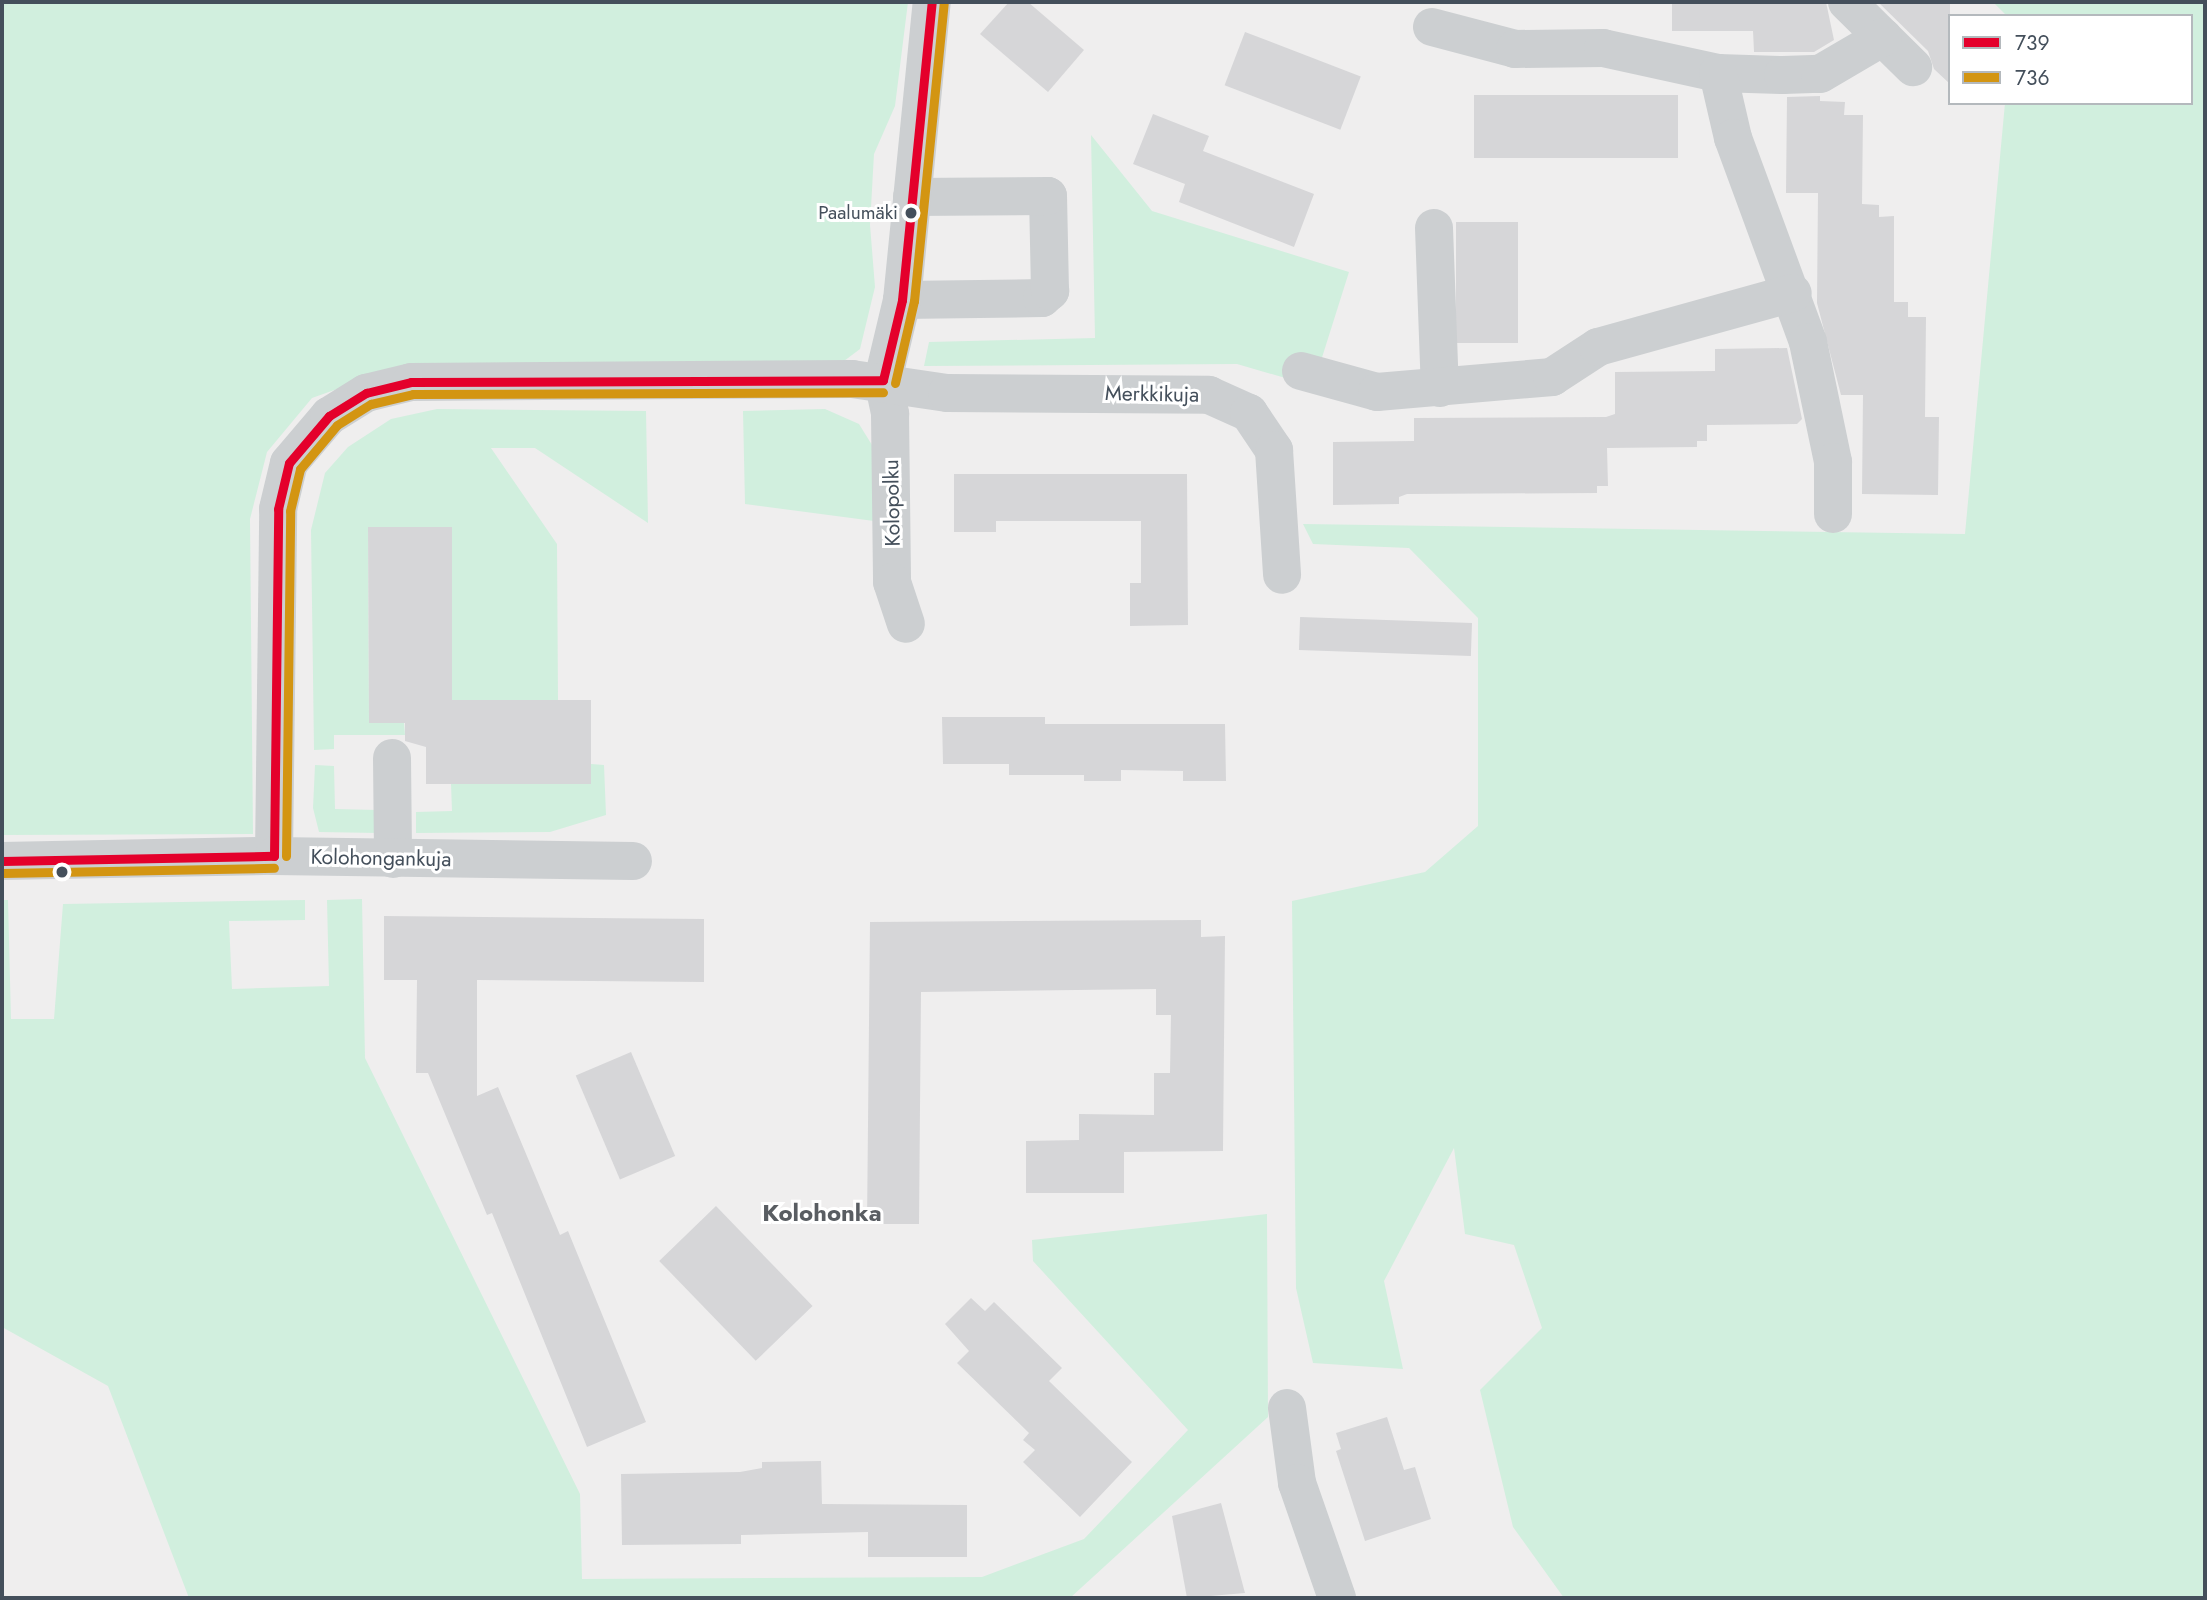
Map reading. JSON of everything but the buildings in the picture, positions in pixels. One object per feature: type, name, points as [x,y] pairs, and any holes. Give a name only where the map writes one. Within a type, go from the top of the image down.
[{"type":"street","points":[[883,380],[902,300],[932,2]]},
{"type":"street","points":[[1847,2],[1913,67]]},
{"type":"street","points":[[1432,27],[1515,49],[1603,48],[1718,73],[1821,74],[1883,37]]},
{"type":"street","points":[[1718,73],[1733,138],[1793,293],[1824,405],[1833,514]]},
{"type":"street","points":[[902,300],[1042,298],[1050,291],[1048,196],[912,197]]},
{"type":"street","points":[[1434,228],[1440,388]]},
{"type":"street","points":[[1301,371],[1377,392],[1552,377],[1598,347],[1793,293]]},
{"type":"street","name":"Merkkikuja","points":[[274,856],[278,509],[289,463],[329,416],[366,393],[411,382],[883,380],[919,392],[1190,392],[1222,399],[1257,421],[1274,450],[1282,575]]},
{"type":"street","name":"Kolopolku","points":[[883,380],[890,414],[892,582],[906,624]]},
{"type":"street","points":[[392,758],[393,859]]},
{"type":"street","name":"Kolohongankuja","points":[[2,860],[274,856],[634,861]]},
{"type":"street","points":[[1287,1408],[1297,1483],[1337,1598]]},
{"type":"green space","points":[[2,2],[908,2],[895,106],[874,154],[870,225],[875,287],[860,349],[844,361],[396,368],[312,398],[267,452],[250,519],[253,834],[2,835]]},
{"type":"green space","points":[[1993,2],[2205,2],[2205,1598],[1564,1598],[1513,1527],[1480,1390],[1542,1328],[1514,1245],[1465,1234],[1454,1148],[1384,1281],[1403,1369],[1313,1363],[1296,1288],[1292,901],[1425,872],[1478,826],[1478,618],[1409,548],[1313,544],[1303,524],[1965,534],[2005,105],[2193,105],[2193,14],[2005,14]]},
{"type":"green space","points":[[1091,135],[1152,211],[1349,272],[1313,386],[1237,364],[924,366],[929,342],[1095,338]]},
{"type":"green space","points":[[437,409],[646,411],[648,523],[535,448],[491,448],[557,544],[558,700],[452,700],[452,527],[368,527],[369,722],[404,723],[405,735],[334,735],[334,749],[314,750],[311,530],[325,473],[348,447],[391,419]]},
{"type":"green space","points":[[825,409],[859,424],[872,445],[874,521],[745,504],[743,411]]},
{"type":"green space","points":[[591,764],[604,765],[606,815],[550,832],[416,833],[416,812],[452,811],[451,784],[591,784]]},
{"type":"green space","points":[[315,765],[334,766],[335,809],[378,810],[378,833],[319,832],[313,808]]},
{"type":"green space","points":[[362,899],[365,1058],[580,1494],[582,1579],[982,1577],[1084,1539],[1188,1430],[1033,1261],[1032,1240],[1267,1214],[1268,1417],[1070,1598],[189,1598],[108,1386],[2,1327],[2,900],[8,900],[11,1019],[54,1019],[63,904],[305,900],[305,920],[229,921],[232,989],[329,986],[327,900]]},
{"type":"transit line","name":"739","points":[[883,380],[902,300],[932,2]]},
{"type":"transit line","name":"736","points":[[895,383],[914,301],[944,3]]},
{"type":"transit line","name":"739","points":[[274,856],[278,509],[289,463],[329,416],[366,393],[411,382],[883,380]]},
{"type":"transit line","name":"736","points":[[286,856],[290,511],[300,469],[337,425],[371,404],[413,394],[883,392]]},
{"type":"transit line","name":"739","points":[[2,861],[274,856]]},
{"type":"transit line","name":"736","points":[[2,873],[274,868]]},
{"type":"place","name":"Paalumäki","points":[[911,213]]},
{"type":"district","name":"Kolohonka","points":[[822,1213]]}]
